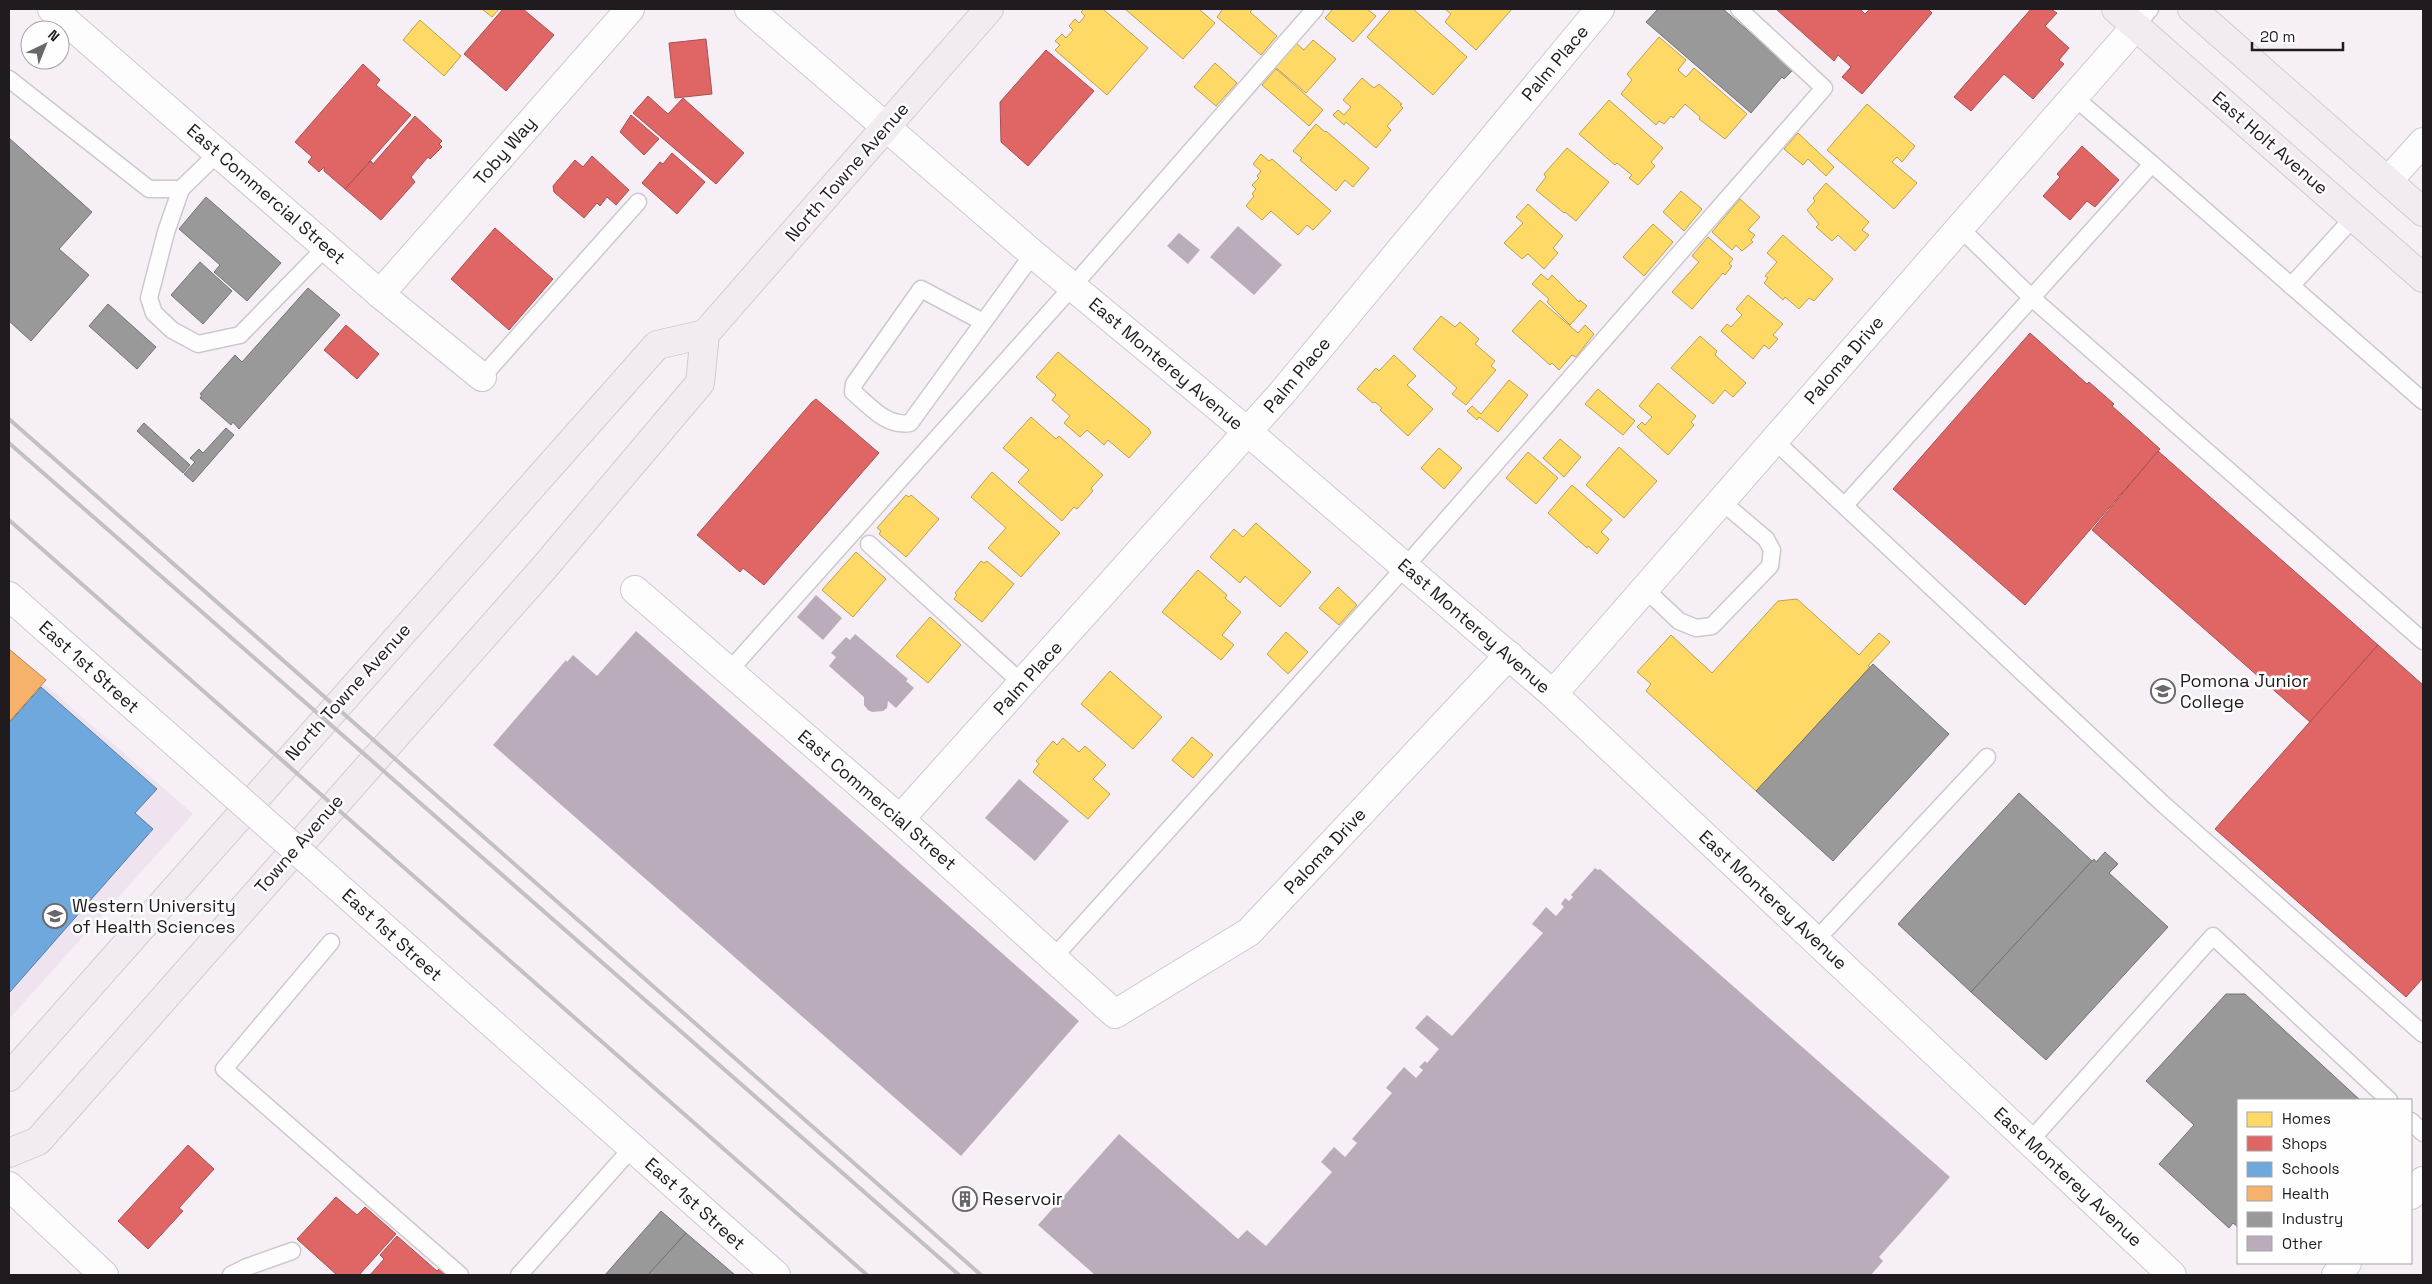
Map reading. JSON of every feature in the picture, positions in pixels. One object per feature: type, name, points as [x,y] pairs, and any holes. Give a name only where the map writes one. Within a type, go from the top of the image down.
[{"type":"main road","name":"North Towne Avenue","points":[[9,1077],[657,345],[705,334],[989,9]]},
{"type":"main road","points":[[2192,9],[2423,212]]},
{"type":"main road","name":"East Holt Avenue","points":[[2134,15],[2423,278]]},
{"type":"main road","name":"Towne Avenue","points":[[9,1153],[38,1141],[542,569],[700,383],[705,334]]},
{"type":"street","name":"East Commercial Street","points":[[52,9],[380,294],[482,377]]},
{"type":"street","name":"Toby Way","points":[[380,294],[630,9]]},
{"type":"street","name":"East Monterey Avenue","points":[[749,9],[1033,254],[1248,432],[1553,694],[2172,1275]]},
{"type":"street","name":"Palm Place","points":[[900,819],[1248,432],[1600,9]]},
{"type":"street","name":"Paloma Drive","points":[[1553,694],[2074,97],[2134,15]]},
{"type":"street","points":[[2388,181],[2423,142]]},
{"type":"street","name":"East Commercial Street","points":[[635,590],[900,819],[1115,1014]]},
{"type":"street","name":"East 1st Street","points":[[9,596],[776,1275]]},
{"type":"street","name":"Paloma Drive","points":[[1115,1014],[1249,932],[1509,656]]},
{"type":"street","points":[[9,1186],[104,1275]]},
{"type":"street","points":[[2336,1275],[2346,1264]]},
{"type":"lane","points":[[729,672],[1072,287],[1315,9]]},
{"type":"lane","points":[[1053,958],[1405,567],[1824,88],[1739,9]]},
{"type":"lane","points":[[9,79],[149,189],[181,189]]},
{"type":"lane","points":[[2074,97],[2423,401]]},
{"type":"lane","points":[[218,153],[181,189],[166,232],[149,298],[154,313],[172,330],[198,344],[240,335],[326,247]]},
{"type":"lane","points":[[1845,506],[2152,164]]},
{"type":"lane","points":[[482,377],[638,202]]},
{"type":"lane","points":[[2291,286],[2354,217]]},
{"type":"lane","points":[[1960,228],[2032,298],[2423,641]]},
{"type":"lane","points":[[983,322],[921,289],[854,384],[852,392],[890,422],[899,425],[910,423],[1033,254]]},
{"type":"lane","points":[[1774,440],[2162,803],[2423,1034]]},
{"type":"lane","points":[[1644,589],[1679,620],[1696,628],[1712,626],[1770,566],[1772,550],[1766,539],[1721,501]]},
{"type":"lane","points":[[869,544],[1023,684]]},
{"type":"lane","points":[[1816,940],[1987,757]]},
{"type":"lane","points":[[2030,1141],[2213,936],[2388,1099]]},
{"type":"lane","points":[[331,942],[224,1068],[460,1275]]},
{"type":"lane","points":[[2412,1122],[2423,1132]]},
{"type":"lane","points":[[519,1275],[632,1148]]},
{"type":"lane","points":[[231,1275],[292,1250]]},
{"type":"shaded area","name":"Western University of Health Sciences","points":[[9,653],[193,814],[9,1019]]},
{"type":"building: Homes","points":[[482,9],[499,9],[492,17]]},
{"type":"building: Homes","points":[[1084,9],[1103,9],[1148,48],[1107,95],[1055,50],[1060,45],[1055,41],[1062,34],[1066,38],[1073,30],[1069,26],[1075,19],[1079,23],[1085,16],[1081,12]]},
{"type":"building: Homes","points":[[1125,9],[1199,9],[1215,23],[1183,59]]},
{"type":"building: Homes","points":[[1223,9],[1253,9],[1250,12],[1277,36],[1261,55],[1217,17]]},
{"type":"building: Homes","points":[[1333,9],[1367,9],[1376,16],[1353,42],[1325,18]]},
{"type":"building: Homes","points":[[1391,9],[1413,9],[1467,57],[1433,95],[1367,37]]},
{"type":"building: Homes","points":[[1445,9],[1512,9],[1476,50],[1445,22],[1451,14]]},
{"type":"building: Homes","points":[[420,20],[461,56],[444,76],[403,40]]},
{"type":"building: Homes","points":[[1659,37],[1686,60],[1678,70],[1686,77],[1694,68],[1747,114],[1725,139],[1699,119],[1700,117],[1685,104],[1673,118],[1671,116],[1664,124],[1659,121],[1656,125],[1621,94],[1632,80],[1627,74]]},
{"type":"building: Homes","points":[[1313,40],[1336,59],[1306,93],[1275,67],[1296,43],[1304,50]]},
{"type":"building: Homes","points":[[1215,63],[1237,83],[1216,106],[1194,87]]},
{"type":"building: Homes","points":[[1276,69],[1323,110],[1309,126],[1262,85]]},
{"type":"building: Homes","points":[[1362,78],[1374,88],[1379,84],[1402,104],[1400,105],[1403,108],[1387,126],[1391,130],[1376,148],[1346,122],[1344,125],[1333,115],[1338,110],[1344,115],[1351,107],[1343,100]]},
{"type":"building: Homes","points":[[1609,100],[1663,148],[1651,162],[1655,166],[1638,185],[1629,178],[1632,175],[1617,163],[1615,165],[1579,134]]},
{"type":"building: Homes","points":[[1867,104],[1915,146],[1902,162],[1897,157],[1892,162],[1917,183],[1894,209],[1827,150]]},
{"type":"building: Homes","points":[[1316,124],[1369,168],[1353,187],[1345,180],[1336,191],[1300,160],[1302,158],[1293,151]]},
{"type":"building: Homes","points":[[1798,133],[1834,167],[1826,176],[1808,159],[1803,165],[1784,149]]},
{"type":"building: Homes","points":[[1567,148],[1609,182],[1576,221],[1536,190],[1546,177],[1544,174]]},
{"type":"building: Homes","points":[[1261,154],[1269,161],[1272,159],[1331,211],[1313,230],[1307,225],[1298,235],[1271,211],[1262,220],[1246,206],[1254,196],[1252,194],[1256,189],[1252,185],[1259,178],[1257,176],[1261,171],[1253,164]]},
{"type":"building: Homes","points":[[1826,183],[1869,222],[1862,230],[1869,235],[1855,251],[1838,235],[1832,241],[1816,227],[1819,224],[1807,210],[1815,201],[1813,198]]},
{"type":"building: Homes","points":[[1681,191],[1702,209],[1684,231],[1663,212]]},
{"type":"building: Homes","points":[[1740,199],[1760,217],[1748,230],[1755,235],[1751,240],[1753,242],[1742,251],[1736,245],[1732,250],[1712,232]]},
{"type":"building: Homes","points":[[1528,204],[1563,236],[1553,248],[1558,253],[1544,269],[1528,254],[1522,259],[1504,243],[1523,223],[1516,217]]},
{"type":"building: Homes","points":[[1653,224],[1673,242],[1644,276],[1623,257]]},
{"type":"building: Homes","points":[[1783,235],[1833,279],[1814,301],[1809,298],[1799,309],[1785,297],[1783,300],[1764,283],[1768,278],[1765,276],[1777,262],[1767,253]]},
{"type":"building: Homes","points":[[1708,237],[1733,259],[1729,264],[1732,266],[1725,275],[1723,273],[1692,309],[1672,292],[1699,262],[1692,256]]},
{"type":"building: Homes","points":[[1541,274],[1548,280],[1552,275],[1579,302],[1580,300],[1587,306],[1570,325],[1547,302],[1549,299],[1532,284]]},
{"type":"building: Homes","points":[[1748,295],[1783,324],[1773,335],[1778,339],[1769,349],[1764,345],[1753,359],[1721,331],[1727,324],[1731,327],[1742,315],[1736,309]]},
{"type":"building: Homes","points":[[1540,300],[1578,333],[1585,325],[1594,334],[1576,357],[1572,355],[1559,370],[1552,363],[1550,365],[1512,331]]},
{"type":"building: Homes","points":[[1441,316],[1455,327],[1460,322],[1479,339],[1475,344],[1495,361],[1491,366],[1496,370],[1466,405],[1452,394],[1457,388],[1413,349]]},
{"type":"building: Homes","points":[[1700,336],[1717,351],[1715,355],[1746,383],[1733,397],[1725,390],[1713,404],[1671,368]]},
{"type":"building: Homes","points":[[1058,352],[1149,429],[1151,433],[1129,458],[1108,440],[1104,445],[1087,430],[1080,437],[1064,423],[1070,416],[1052,400],[1056,395],[1036,377]]},
{"type":"building: Homes","points":[[1394,355],[1416,376],[1407,385],[1433,409],[1408,436],[1380,410],[1382,408],[1357,389],[1376,368],[1379,371]]},
{"type":"building: Homes","points":[[1509,380],[1528,395],[1498,432],[1479,417],[1477,420],[1467,411],[1472,406],[1481,414]]},
{"type":"building: Homes","points":[[1658,383],[1696,416],[1691,422],[1694,425],[1668,455],[1637,427],[1642,422],[1645,425],[1652,417],[1639,406]]},
{"type":"building: Homes","points":[[1598,389],[1635,421],[1623,435],[1585,404]]},
{"type":"building: Homes","points":[[1031,417],[1056,439],[1059,436],[1103,475],[1091,488],[1093,491],[1077,509],[1074,507],[1062,521],[1018,482],[1029,470],[1003,448]]},
{"type":"building: Homes","points":[[1560,439],[1581,457],[1564,477],[1543,458]]},
{"type":"building: Homes","points":[[1619,447],[1657,481],[1624,518],[1586,485]]},
{"type":"building: Homes","points":[[1439,448],[1462,468],[1444,489],[1421,468]]},
{"type":"building: Homes","points":[[1528,452],[1558,478],[1536,504],[1506,478]]},
{"type":"building: Homes","points":[[992,472],[1060,533],[1021,577],[988,548],[1006,528],[971,497]]},
{"type":"building: Homes","points":[[1572,485],[1612,520],[1601,532],[1609,539],[1597,554],[1588,546],[1587,548],[1548,513]]},
{"type":"building: Homes","points":[[906,495],[909,497],[911,495],[939,519],[906,557],[879,534],[881,531],[877,528]]},
{"type":"building: Homes","points":[[1256,523],[1311,572],[1280,607],[1245,576],[1240,583],[1210,557],[1234,529],[1243,537]]},
{"type":"building: Homes","points":[[856,552],[886,579],[853,617],[822,590]]},
{"type":"building: Homes","points":[[981,561],[984,563],[987,561],[1014,584],[982,622],[954,599],[957,595],[955,593]]},
{"type":"building: Homes","points":[[1198,570],[1227,595],[1225,598],[1241,612],[1222,635],[1234,645],[1221,660],[1162,612]]},
{"type":"building: Homes","points":[[1338,587],[1357,605],[1339,625],[1319,608]]},
{"type":"building: Homes","points":[[1797,599],[1859,655],[1879,633],[1890,642],[1868,666],[1870,667],[1756,791],[1646,691],[1651,684],[1637,672],[1671,635],[1712,673],[1778,601]]},
{"type":"building: Homes","points":[[930,617],[961,645],[928,683],[896,656]]},
{"type":"building: Homes","points":[[1286,632],[1308,652],[1288,674],[1267,654]]},
{"type":"building: Homes","points":[[1110,671],[1162,717],[1133,749],[1081,704]]},
{"type":"building: Homes","points":[[1192,737],[1213,755],[1193,778],[1172,760]]},
{"type":"building: Homes","points":[[1063,738],[1079,752],[1085,746],[1106,765],[1093,779],[1110,794],[1088,819],[1033,772],[1039,764],[1036,761],[1053,741],[1057,745]]},
{"type":"building: Shops","points":[[503,9],[523,9],[554,35],[506,91],[464,54]]},
{"type":"building: Shops","points":[[1776,9],[1860,9],[1865,14],[1870,9],[1928,9],[1932,13],[1862,94],[1842,77],[1851,67],[1838,55],[1834,61]]},
{"type":"building: Shops","points":[[2031,9],[2051,9],[2057,13],[2045,26],[2069,48],[2059,60],[2064,64],[2033,99],[2004,74],[1971,111],[1954,97]]},
{"type":"building: Shops","points":[[706,39],[712,94],[675,98],[669,43]]},
{"type":"building: Shops","points":[[1046,50],[1094,91],[1028,166],[1001,142],[1000,102]]},
{"type":"building: Shops","points":[[363,64],[380,80],[376,85],[411,115],[345,189],[324,171],[324,167],[319,172],[308,162],[312,157],[295,142]]},
{"type":"building: Shops","points":[[648,96],[668,114],[683,98],[744,153],[716,184],[633,113]]},
{"type":"building: Shops","points":[[631,115],[659,139],[644,155],[620,132]]},
{"type":"building: Shops","points":[[415,116],[442,141],[439,144],[442,147],[430,159],[428,157],[411,177],[415,182],[381,220],[345,189],[371,161],[373,164]]},
{"type":"building: Shops","points":[[2082,146],[2119,180],[2095,207],[2087,201],[2070,220],[2043,196],[2060,177],[2057,174]]},
{"type":"building: Shops","points":[[672,153],[705,182],[677,214],[642,183],[660,162],[663,164]]},
{"type":"building: Shops","points":[[592,156],[629,190],[616,205],[607,197],[600,206],[597,203],[584,218],[554,192],[553,186],[575,160],[583,167]]},
{"type":"building: Shops","points":[[495,228],[553,279],[509,330],[451,279]]},
{"type":"building: Shops","points":[[346,325],[379,354],[357,379],[324,350]]},
{"type":"building: Shops","points":[[2030,333],[2087,384],[2089,382],[2114,404],[2112,406],[2160,449],[2025,605],[1893,489]]},
{"type":"building: Shops","points":[[816,399],[879,453],[764,585],[743,568],[740,572],[697,535]]},
{"type":"building: Shops","points":[[2158,451],[2378,645],[2310,722],[2092,530]]},
{"type":"building: Shops","points":[[2378,645],[2423,685],[2423,978],[2406,997],[2215,829]]},
{"type":"building: Shops","points":[[188,1145],[214,1169],[179,1208],[183,1211],[148,1249],[118,1221]]},
{"type":"building: Shops","points":[[336,1197],[357,1215],[365,1207],[396,1234],[359,1275],[337,1275],[297,1239]]},
{"type":"building: Shops","points":[[397,1236],[437,1271],[439,1269],[445,1275],[370,1275],[384,1259],[380,1255]]},
{"type":"building: Schools","name":"Western University of Health Sciences","points":[[41,687],[157,789],[135,813],[153,829],[9,993],[9,723]]},
{"type":"building: Health","points":[[9,649],[46,680],[9,722]]},
{"type":"building: Industry","points":[[1658,9],[1723,9],[1793,70],[1784,79],[1782,77],[1751,113],[1646,22]]},
{"type":"building: Industry","points":[[9,138],[92,212],[59,249],[89,275],[31,341],[9,321]]},
{"type":"building: Industry","points":[[206,197],[281,263],[247,301],[214,272],[220,265],[179,229]]},
{"type":"building: Industry","points":[[200,262],[232,291],[203,324],[171,295]]},
{"type":"building: Industry","points":[[308,288],[340,315],[239,429],[233,422],[231,425],[200,398],[202,395],[200,394],[235,355],[242,362]]},
{"type":"building: Industry","points":[[108,304],[156,347],[137,369],[89,326]]},
{"type":"building: Industry","points":[[144,423],[190,465],[183,473],[137,431]]},
{"type":"building: Industry","points":[[226,428],[234,435],[193,482],[184,474],[195,462],[190,458],[199,449],[203,453]]},
{"type":"building: Industry","points":[[1873,664],[1949,734],[1833,861],[1756,791]]},
{"type":"building: Industry","points":[[2019,793],[2092,861],[1971,992],[1898,924]]},
{"type":"building: Industry","points":[[2105,852],[2118,864],[2109,873],[2168,927],[2046,1060],[1971,992],[2094,859],[2096,862]]},
{"type":"building: Industry","points":[[2226,994],[2245,994],[2359,1099],[2237,1099],[2237,1226],[2233,1223],[2229,1228],[2159,1164],[2194,1125],[2146,1081]]},
{"type":"building: Industry","points":[[661,1211],[686,1233],[648,1275],[605,1275]]},
{"type":"building: Industry","points":[[686,1233],[735,1275],[648,1275]]},
{"type":"building: Other","points":[[1238,226],[1282,265],[1254,295],[1210,257]]},
{"type":"building: Other","points":[[1179,233],[1200,250],[1188,264],[1167,246]]},
{"type":"building: Other","points":[[816,595],[842,618],[823,640],[797,617]]},
{"type":"building: Other","points":[[636,631],[1079,1021],[961,1156],[493,745],[566,660],[567,662],[573,655],[597,676]]},
{"type":"building: Other","points":[[855,634],[908,679],[906,681],[914,688],[896,708],[888,701],[887,708],[883,711],[872,712],[868,710],[864,705],[864,697],[829,666],[836,657],[831,653],[846,637],[850,640]]},
{"type":"building: Other","points":[[1019,779],[1069,821],[1035,861],[985,818]]},
{"type":"building: Other","points":[[1595,868],[1600,869],[1950,1177],[1879,1257],[1883,1261],[1871,1275],[1095,1275],[1038,1225],[1119,1134],[1238,1239],[1247,1230],[1266,1246],[1332,1172],[1321,1162],[1334,1147],[1345,1157],[1357,1143],[1352,1139],[1392,1093],[1386,1088],[1404,1067],[1416,1078],[1423,1070],[1419,1067],[1425,1061],[1427,1063],[1439,1049],[1415,1028],[1427,1015],[1452,1036],[1543,933],[1532,924],[1546,907],[1556,916],[1564,907],[1561,904],[1565,898],[1569,901],[1573,897],[1571,895]]},
{"type":"building: Other","name":"Reservoir","points":[[962,1188],[976,1200],[968,1209],[954,1197]]},
{"type":"railway","points":[[9,419],[981,1275]]},
{"type":"railway","points":[[9,443],[959,1275]]},
{"type":"railway","points":[[9,520],[867,1275]]},
{"type":"place","name":"Pomona Junior College","points":[[2163,691]]},
{"type":"place","name":"Western University of Health Sciences","points":[[55,916]]},
{"type":"place","name":"Reservoir","points":[[965,1199]]}]
